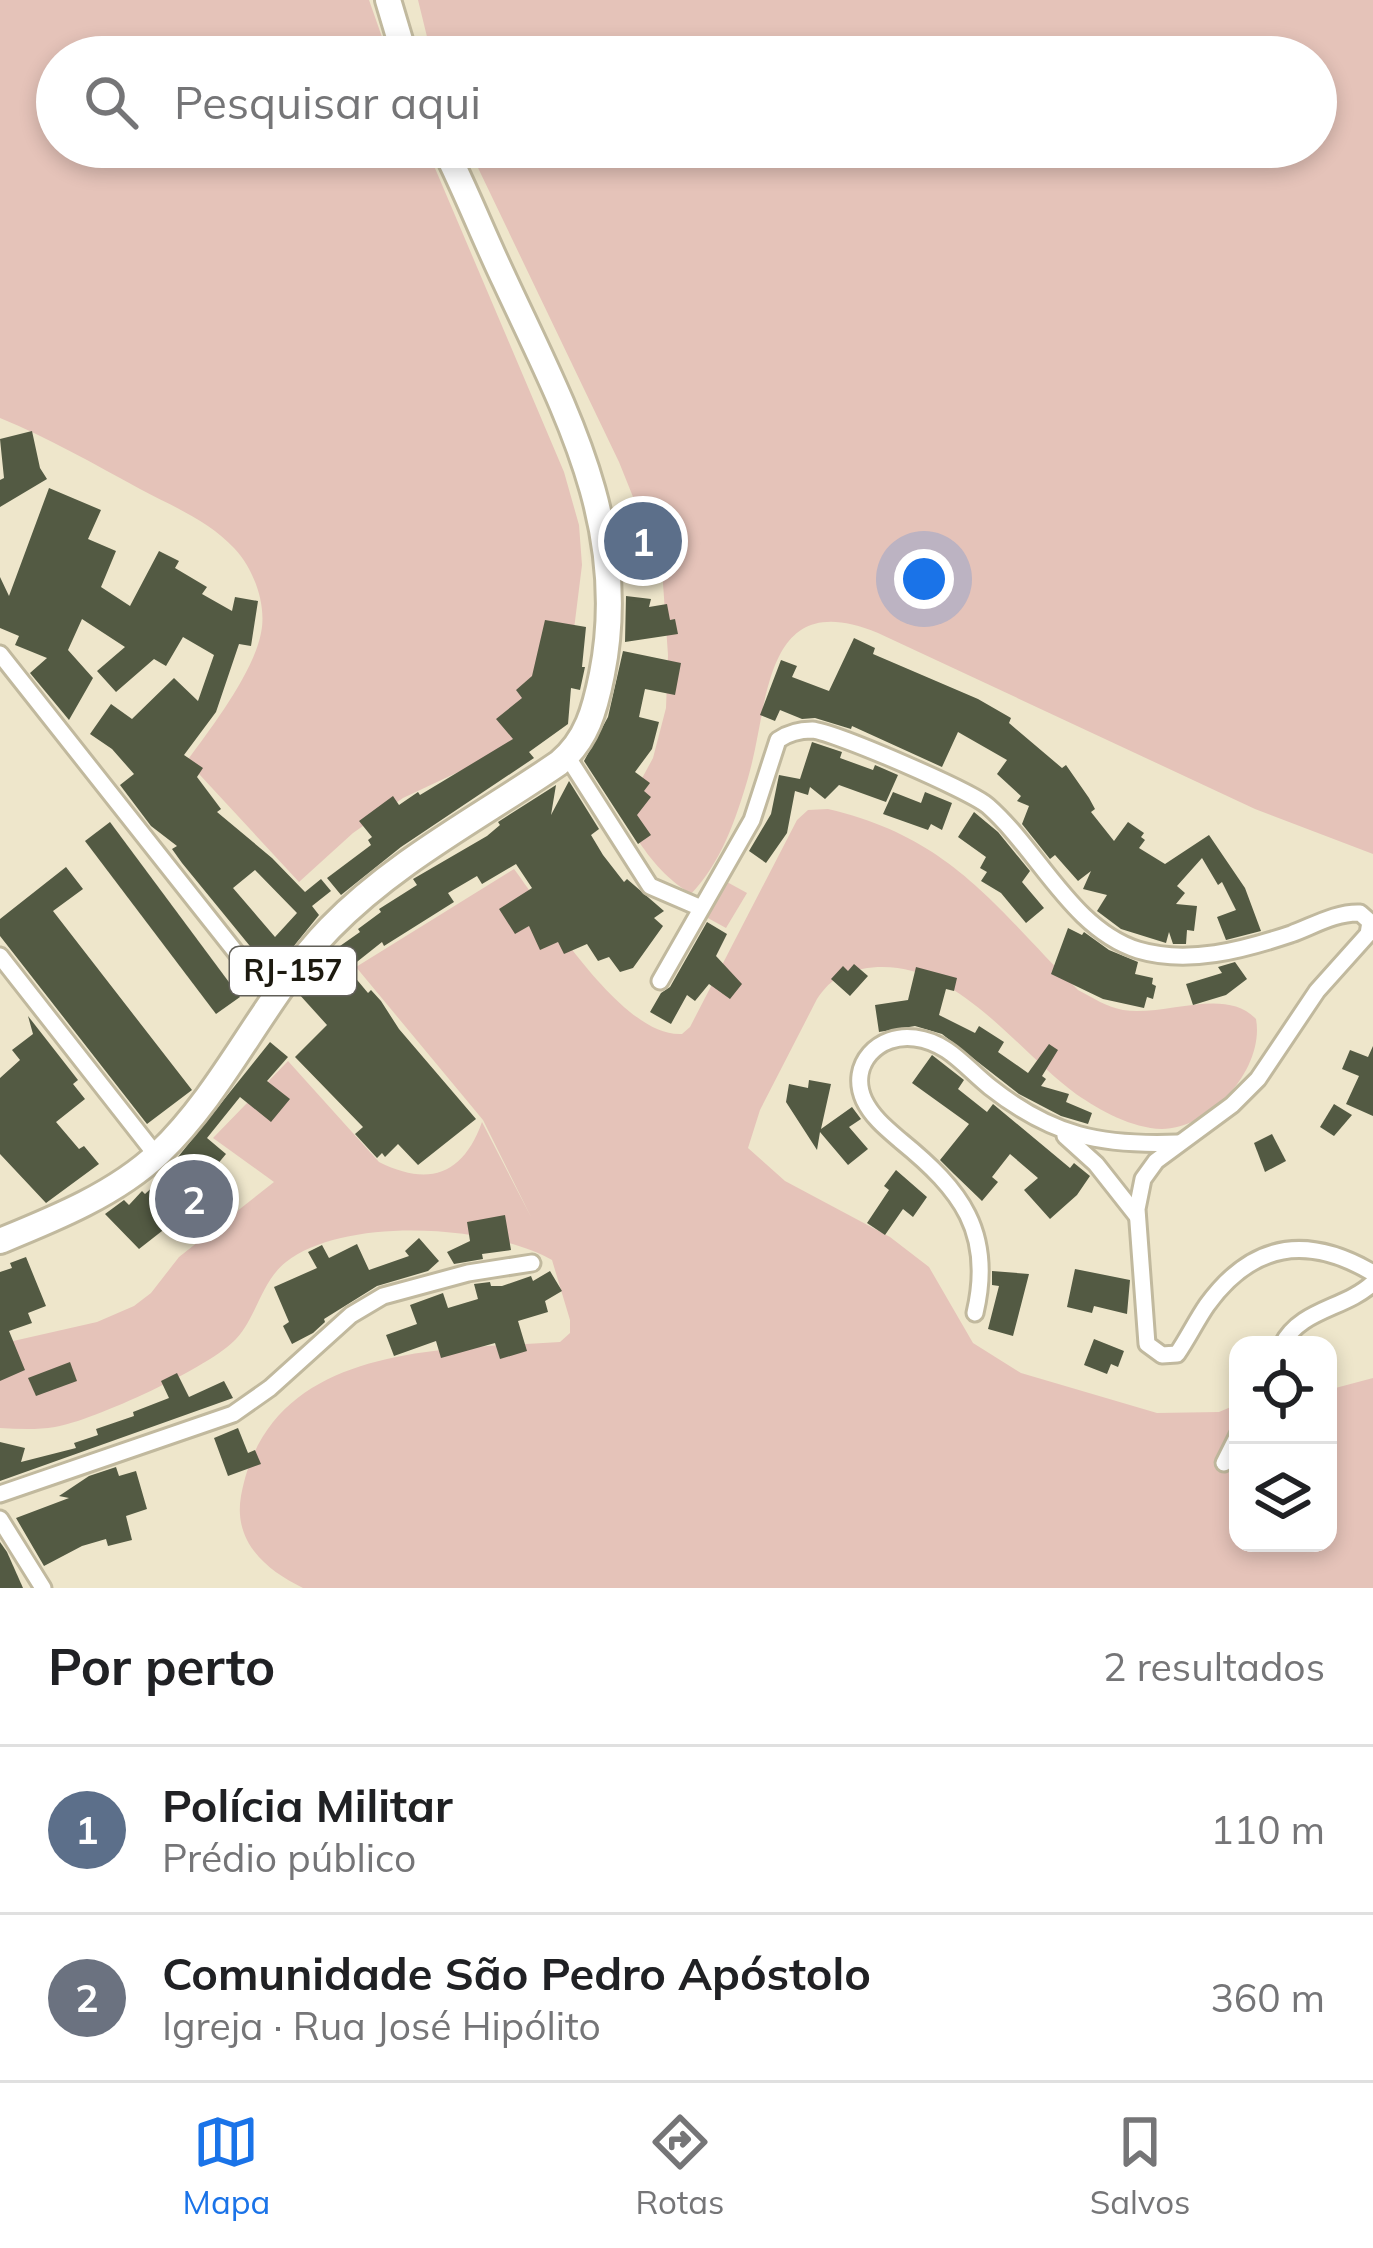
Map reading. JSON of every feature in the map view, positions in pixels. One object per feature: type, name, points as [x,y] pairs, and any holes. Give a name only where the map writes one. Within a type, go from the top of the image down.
[{"type":"main road","points":[[388,0],[399,36]]},
{"type":"main road","name":"RJ-157","points":[[0,1241],[98,1195],[157,1155],[205,1097],[272,998],[331,927],[381,883],[567,756],[586,730],[608,638],[610,590],[597,496],[551,376],[455,168]]},
{"type":"street","points":[[2,662],[272,998]]},
{"type":"street","points":[[660,981],[696,906],[756,811],[778,740],[789,733],[813,730],[979,798],[1032,850],[1088,921],[1105,935],[1143,951],[1173,956],[1210,954],[1270,940],[1347,913],[1366,916],[1371,925],[1368,934],[1317,991],[1266,1070],[1232,1105],[1156,1161],[1145,1175],[1137,1200],[1145,1338],[1152,1351],[1165,1355],[1180,1351],[1210,1301],[1256,1257],[1298,1250],[1341,1258],[1373,1273]]},
{"type":"street","points":[[567,756],[644,880],[696,906]]},
{"type":"street","points":[[4,960],[157,1155]]},
{"type":"street","points":[[975,1313],[982,1271],[971,1219],[941,1176],[871,1112],[861,1092],[863,1062],[874,1047],[893,1038],[939,1045],[1096,1164],[1138,1221]]},
{"type":"street","points":[[1058,1131],[1099,1141],[1181,1143]]},
{"type":"street","points":[[0,1494],[233,1414],[351,1315],[382,1296],[468,1273],[532,1263]]},
{"type":"street","points":[[1286,1336],[1299,1324],[1373,1283]]},
{"type":"street","points":[[1224,1463],[1234,1444]]},
{"type":"street","points":[[0,1519],[44,1588]]},
{"type":"shaded area","points":[[0,0],[369,0],[382,36],[36,36],[36,168],[435,168],[564,472],[579,525],[582,565],[571,653],[515,740],[403,798],[353,833],[299,882],[187,761],[230,700],[257,649],[262,611],[248,566],[224,538],[202,522],[0,418]]},
{"type":"shaded area","points":[[418,0],[1373,0],[1373,854],[1255,809],[878,633],[840,622],[812,625],[792,638],[778,659],[748,778],[726,840],[691,894],[673,881],[632,831],[640,782],[653,758],[666,708],[662,569],[619,462],[478,168],[1337,168],[1337,36],[427,36]]},
{"type":"shaded area","points":[[828,809],[871,822],[940,857],[995,904],[1078,990],[1095,999],[1117,1009],[1140,1011],[1228,1005],[1256,1019],[1257,1038],[1243,1075],[1216,1107],[1180,1126],[1150,1128],[1117,1117],[1076,1094],[952,989],[924,975],[894,968],[862,969],[836,979],[817,999],[760,1110],[748,1148],[785,1181],[890,1237],[929,1267],[973,1343],[1021,1373],[1157,1413],[1229,1408],[1229,1552],[1337,1552],[1337,1388],[1373,1378],[1373,1588],[303,1588],[255,1552],[247,1541],[240,1512],[258,1446],[286,1409],[322,1382],[366,1365],[463,1348],[560,1342],[570,1333],[552,1260],[525,1248],[457,1233],[380,1232],[312,1247],[278,1270],[236,1339],[203,1363],[151,1391],[73,1423],[41,1429],[0,1428],[0,1344],[97,1322],[134,1306],[151,1293],[179,1257],[274,1182],[213,1138],[288,1061],[379,1162],[397,1170],[429,1174],[454,1165],[482,1122],[531,1217],[483,1120],[356,967],[514,869],[566,942],[612,995],[659,1030],[682,1034],[690,1027],[797,820],[808,810]]},
{"type":"shaded area","points":[[727,882],[747,893],[726,928],[706,917]]},
{"type":"building","points":[[32,431],[47,479],[0,507],[0,480],[4,478],[0,439]]},
{"type":"building","points":[[49,488],[101,510],[88,539],[116,551],[101,587],[130,606],[159,551],[179,561],[175,568],[207,587],[202,594],[232,611],[235,597],[258,601],[251,646],[239,644],[216,712],[184,755],[203,768],[197,777],[221,809],[217,812],[305,892],[321,879],[331,891],[312,906],[319,915],[272,973],[182,863],[172,849],[177,846],[151,826],[120,785],[134,774],[112,749],[90,734],[111,704],[132,719],[174,678],[198,701],[214,655],[183,637],[166,666],[154,659],[116,692],[97,671],[125,647],[82,619],[68,650],[93,678],[69,720],[30,673],[47,658],[15,645],[19,636],[0,628],[0,577],[9,596]],"holes":[[[255,870],[297,913],[275,937],[233,888]]]},
{"type":"building","points":[[626,596],[651,599],[649,607],[667,604],[678,634],[625,642]]},
{"type":"building","points":[[545,620],[586,627],[585,667],[580,690],[571,688],[568,724],[529,752],[534,758],[401,847],[341,895],[327,878],[371,845],[372,837],[359,821],[393,796],[399,805],[513,739],[496,719],[522,698],[516,690],[532,676]]},
{"type":"building","points":[[854,638],[875,648],[873,654],[1011,718],[1009,723],[1062,768],[1066,765],[1095,809],[1091,812],[1114,841],[1128,822],[1144,833],[1139,848],[1165,864],[1209,835],[1245,888],[1261,931],[1226,940],[1217,917],[1236,910],[1222,882],[1218,885],[1202,858],[1177,886],[1185,893],[1176,904],[1197,906],[1194,931],[1187,930],[1186,944],[1173,944],[1169,932],[1166,943],[1121,929],[1097,911],[1107,895],[1083,889],[1091,871],[1078,881],[1055,855],[1050,859],[1022,824],[1029,806],[1017,801],[1021,796],[997,774],[1007,760],[958,732],[942,767],[852,726],[802,719],[780,710],[775,721],[760,715],[781,660],[797,666],[792,677],[829,691]]},
{"type":"building","points":[[623,651],[681,663],[675,695],[645,689],[639,717],[659,722],[652,749],[635,772],[650,783],[644,791],[651,797],[637,815],[651,835],[638,844],[584,761],[608,717]]},
{"type":"building","points":[[812,742],[842,752],[840,758],[898,775],[886,802],[839,785],[825,799],[810,787],[808,795],[795,791],[787,833],[766,863],[749,851],[771,814],[779,775],[800,779]]},
{"type":"building","points":[[569,781],[599,829],[591,835],[603,855],[624,882],[627,879],[664,911],[654,918],[663,926],[633,968],[620,972],[609,957],[598,961],[587,944],[564,954],[558,942],[540,950],[529,926],[515,934],[499,909],[532,888],[516,864],[482,884],[477,876],[448,893],[454,902],[384,946],[382,942],[348,969],[381,1001],[476,1119],[418,1165],[398,1144],[385,1157],[382,1153],[377,1158],[355,1134],[363,1127],[295,1057],[327,1025],[298,993],[330,953],[360,932],[379,909],[417,885],[413,879],[487,836],[498,822],[556,785],[551,815]]},
{"type":"building","points":[[893,792],[921,803],[925,792],[952,803],[942,830],[931,824],[928,830],[883,814]]},
{"type":"building","points":[[974,812],[998,832],[1030,871],[1022,882],[1044,908],[1026,923],[1001,893],[981,881],[987,872],[980,868],[986,857],[958,837]]},
{"type":"building","points":[[110,822],[240,997],[216,1014],[85,841]]},
{"type":"building","points":[[66,867],[83,889],[53,911],[192,1090],[147,1124],[0,936],[0,919]]},
{"type":"building","points":[[707,922],[727,934],[716,956],[742,984],[730,999],[709,984],[695,1001],[687,995],[671,1024],[650,1012]]},
{"type":"building","points":[[1068,928],[1138,962],[1135,974],[1153,978],[1153,999],[1147,997],[1144,1008],[1103,999],[1051,974]]},
{"type":"building","points":[[1235,962],[1247,979],[1226,995],[1193,1005],[1186,984],[1222,973],[1218,967]]},
{"type":"building","points":[[854,964],[868,976],[850,996],[831,979],[843,966],[848,971]]},
{"type":"building","points":[[916,967],[957,978],[954,991],[946,989],[939,1015],[975,1033],[979,1026],[1004,1042],[998,1052],[1028,1073],[1049,1044],[1058,1050],[1041,1086],[1069,1094],[1066,1102],[1092,1113],[1088,1124],[1019,1094],[942,1034],[915,1026],[879,1032],[875,1005],[908,1000]]},
{"type":"building","points":[[28,1016],[78,1080],[73,1084],[85,1099],[56,1122],[99,1164],[46,1203],[0,1154],[0,1078],[20,1060],[12,1050],[33,1034]]},
{"type":"building","points":[[270,1042],[288,1057],[267,1081],[290,1099],[271,1122],[240,1097],[207,1138],[226,1154],[201,1184],[230,1215],[207,1236],[185,1213],[139,1249],[105,1214],[124,1200],[129,1205],[142,1191],[145,1194],[182,1160],[178,1157]]},
{"type":"building","points":[[1373,1046],[1373,1116],[1346,1104],[1359,1076],[1342,1069],[1350,1050],[1368,1057]]},
{"type":"building","points":[[932,1055],[964,1080],[958,1089],[987,1112],[993,1104],[1070,1168],[1074,1163],[1090,1176],[1050,1219],[1024,1190],[1038,1178],[1010,1154],[992,1177],[998,1182],[982,1201],[940,1160],[969,1124],[912,1083]]},
{"type":"building","points":[[809,1080],[831,1084],[821,1129],[852,1107],[861,1119],[849,1127],[868,1149],[848,1165],[820,1132],[817,1150],[786,1102],[789,1084],[808,1088]]},
{"type":"building","points":[[1334,1104],[1352,1115],[1334,1136],[1320,1127]]},
{"type":"building","points":[[1272,1134],[1286,1161],[1265,1172],[1254,1143]]},
{"type":"building","points":[[896,1170],[927,1197],[913,1217],[903,1209],[885,1235],[867,1223]]},
{"type":"building","points":[[505,1215],[511,1250],[454,1264],[447,1252],[470,1241],[467,1222]]},
{"type":"building","points":[[419,1238],[439,1261],[428,1271],[377,1286],[292,1344],[283,1326],[289,1322],[274,1287],[317,1268],[308,1252],[322,1245],[329,1258],[357,1244],[369,1270],[409,1256],[405,1251]]},
{"type":"building","points":[[26,1257],[46,1306],[28,1313],[32,1323],[9,1331],[25,1370],[0,1381],[0,1272]]},
{"type":"building","points":[[1075,1269],[1130,1280],[1127,1314],[1094,1306],[1092,1313],[1067,1307]]},
{"type":"building","points":[[550,1271],[562,1291],[545,1301],[548,1312],[518,1321],[527,1351],[500,1359],[495,1343],[441,1358],[436,1341],[394,1356],[386,1335],[417,1324],[410,1305],[443,1293],[448,1308],[478,1299],[474,1284],[502,1286],[531,1276],[533,1281]]},
{"type":"building","points":[[992,1271],[1029,1274],[1013,1336],[988,1329],[999,1286],[992,1285]]},
{"type":"building","points":[[1094,1339],[1124,1351],[1118,1367],[1111,1364],[1107,1374],[1084,1365]]},
{"type":"building","points":[[70,1362],[77,1381],[36,1396],[28,1378]]},
{"type":"building","points":[[177,1373],[189,1397],[224,1381],[233,1398],[0,1481],[0,1442],[25,1448],[21,1462],[76,1448],[74,1443],[98,1435],[96,1429],[169,1398],[161,1381]]},
{"type":"building","points":[[238,1428],[248,1453],[255,1450],[261,1464],[228,1476],[214,1438]]},
{"type":"building","points":[[116,1467],[119,1476],[136,1471],[147,1509],[126,1516],[132,1540],[108,1546],[106,1539],[82,1546],[44,1566],[16,1518],[69,1498],[59,1496],[89,1476]]},
{"type":"building","points":[[0,1542],[7,1552],[23,1588],[0,1588]]},
{"type":"place","name":"Polícia Militar","points":[[643,541]]},
{"type":"place","name":"Comunidade São Pedro Apóstolo","points":[[194,1199]]}]
